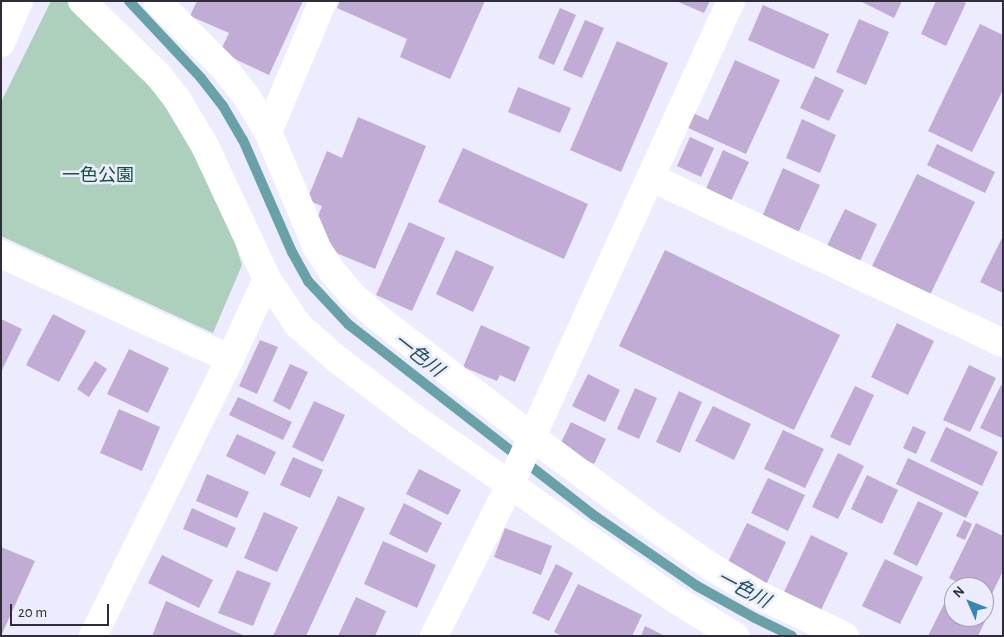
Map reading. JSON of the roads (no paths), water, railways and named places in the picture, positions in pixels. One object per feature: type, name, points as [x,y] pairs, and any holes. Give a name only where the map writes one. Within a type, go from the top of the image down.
[{"type":"street","points":[[1,43],[19,1]]},
{"type":"street","points":[[82,1],[160,76],[178,99],[205,146],[267,279],[298,326],[338,360],[417,420],[512,481],[672,598],[735,636]]},
{"type":"street","points":[[157,1],[225,69],[247,97],[268,132],[317,248],[332,271],[352,295],[530,442],[710,566],[762,596],[845,636]]},
{"type":"street","points":[[268,132],[323,1]]},
{"type":"street","points":[[434,636],[512,481],[732,1]]},
{"type":"street","points":[[650,177],[1003,343]]},
{"type":"street","points":[[1,254],[230,359]]},
{"type":"street","points":[[93,636],[230,359],[267,279]]},
{"type":"waterway","name":"一色川","points":[[129,1],[201,78],[223,106],[243,140],[292,252],[308,281],[348,324],[595,516],[697,586],[792,636]]},
{"type":"park label","name":"一色公園","points":[[98,176]]}]
